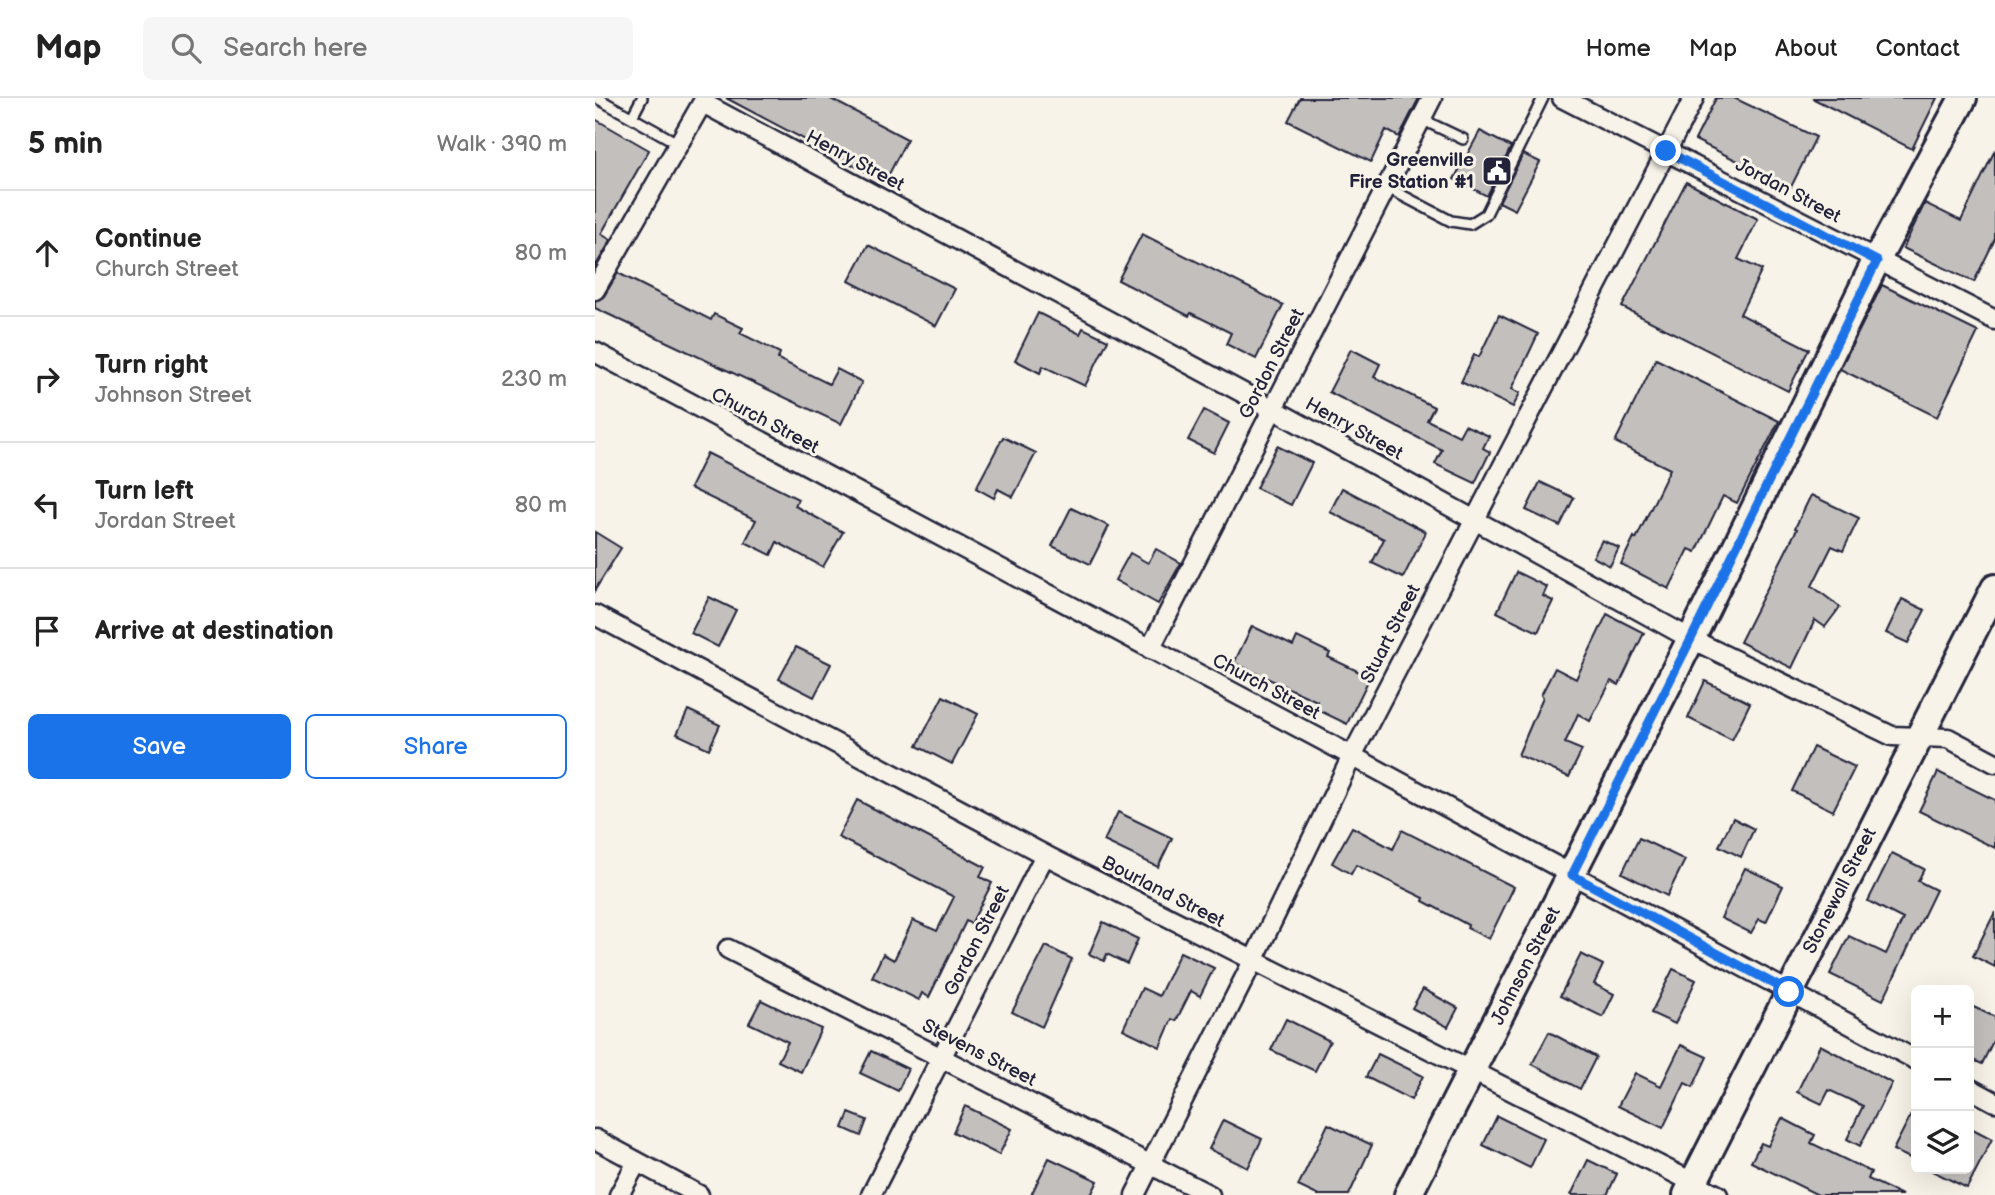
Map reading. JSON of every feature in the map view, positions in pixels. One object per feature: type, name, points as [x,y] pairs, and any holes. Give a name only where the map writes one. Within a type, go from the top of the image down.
[{"type":"main road","name":"Johnson Street","points":[[1408,1195],[1691,639],[1877,261],[1963,98]]},
{"type":"main road","name":"Stonewall Street","points":[[1690,1189],[1995,588]]},
{"type":"street","name":"Gordon Street","points":[[1150,649],[1432,98]]},
{"type":"street","name":"Jordan Street","points":[[1562,98],[1995,320]]},
{"type":"street","name":"Stuart Street","points":[[1135,1195],[1253,961],[1352,755],[1694,98]]},
{"type":"street","points":[[595,290],[704,100]]},
{"type":"street","name":"Henry Street","points":[[704,100],[1474,518],[1691,639],[1892,736],[1948,738],[1995,763]]},
{"type":"street","name":"Church Street","points":[[595,352],[1352,755],[1911,1057]]},
{"type":"street","name":"Bourland Street","points":[[595,615],[1045,855],[1472,1071],[1690,1189],[1718,1195]]},
{"type":"street","name":"Gordon Street","points":[[871,1195],[1045,855]]},
{"type":"street","name":"Stevens Street","points":[[728,949],[1210,1195]]},
{"type":"street","points":[[1974,1091],[1995,1102]]},
{"type":"street","points":[[595,1139],[699,1195]]},
{"type":"street","points":[[619,1195],[636,1162]]},
{"type":"lane","points":[[597,98],[679,144]]},
{"type":"lane","points":[[632,117],[642,98]]},
{"type":"lane","points":[[1387,187],[1451,221],[1469,224],[1486,214],[1543,98]]},
{"type":"lane","points":[[1421,118],[1463,139]]},
{"type":"building","points":[[726,98],[829,98],[907,139],[885,182]]},
{"type":"building","points":[[1300,98],[1419,98],[1399,137],[1386,130],[1371,162],[1288,121]]},
{"type":"building","points":[[1716,98],[1734,98],[1816,137],[1791,187],[1695,140]]},
{"type":"building","points":[[1812,98],[1937,98],[1912,149]]},
{"type":"building","points":[[595,119],[649,150],[601,234],[611,240],[595,267]]},
{"type":"building","points":[[1480,131],[1511,147],[1487,196],[1454,179]]},
{"type":"building","points":[[1995,150],[1995,239],[1974,282],[1903,248],[1925,203],[1961,221]]},
{"type":"building","points":[[1523,154],[1540,162],[1515,210],[1499,202]]},
{"type":"building","points":[[1686,182],[1758,219],[1738,259],[1762,270],[1740,314],[1809,349],[1788,391],[1622,307]]},
{"type":"building","points":[[1142,234],[1283,305],[1256,359],[1226,344],[1231,333],[1191,313],[1189,316],[1118,280]]},
{"type":"building","points":[[868,245],[955,289],[936,326],[849,281]]},
{"type":"building","points":[[618,273],[711,320],[714,314],[743,328],[740,333],[780,353],[778,359],[829,384],[837,369],[862,382],[841,424],[595,308],[595,301],[604,296]]},
{"type":"building","points":[[1882,285],[1978,332],[1937,417],[1840,369]]},
{"type":"building","points":[[1038,313],[1080,334],[1083,328],[1108,340],[1085,386],[1043,366],[1040,373],[1015,360]]},
{"type":"building","points":[[1499,315],[1538,334],[1512,389],[1520,393],[1513,407],[1461,382],[1474,355],[1479,357]]},
{"type":"building","points":[[1351,349],[1380,364],[1374,377],[1434,407],[1427,420],[1459,436],[1465,425],[1489,436],[1483,448],[1490,452],[1475,483],[1435,464],[1442,450],[1329,392]]},
{"type":"building","points":[[1656,359],[1779,421],[1737,503],[1723,496],[1696,552],[1689,549],[1669,589],[1621,564],[1670,469],[1615,442]]},
{"type":"building","points":[[1204,410],[1229,423],[1214,453],[1188,440]]},
{"type":"building","points":[[1003,437],[1036,453],[1013,497],[998,489],[994,498],[976,488]]},
{"type":"building","points":[[1277,446],[1312,463],[1291,505],[1256,488]]},
{"type":"building","points":[[707,453],[798,499],[795,506],[843,532],[823,567],[777,542],[771,555],[745,542],[756,520],[690,488]]},
{"type":"building","points":[[1540,482],[1574,498],[1560,526],[1526,510]]},
{"type":"building","points":[[1342,488],[1426,532],[1403,578],[1372,563],[1384,539],[1330,512]]},
{"type":"building","points":[[1811,495],[1859,518],[1843,551],[1832,546],[1812,586],[1840,607],[1825,627],[1815,620],[1792,668],[1740,642],[1797,529],[1795,528]]},
{"type":"building","points":[[1071,508],[1109,526],[1090,564],[1052,546]]},
{"type":"building","points":[[595,532],[621,548],[595,590]]},
{"type":"building","points":[[1602,540],[1619,548],[1610,566],[1593,557]]},
{"type":"building","points":[[1156,549],[1181,563],[1158,604],[1115,580],[1130,553],[1148,563]]},
{"type":"building","points":[[1516,572],[1547,587],[1543,596],[1553,601],[1538,632],[1497,612]]},
{"type":"building","points":[[709,597],[736,610],[718,647],[691,633]]},
{"type":"building","points":[[1902,599],[1925,610],[1908,643],[1886,633]]},
{"type":"building","points":[[1607,614],[1644,633],[1619,685],[1611,681],[1590,721],[1578,714],[1565,743],[1582,750],[1569,777],[1518,755],[1543,697],[1541,695],[1555,668],[1576,679]]},
{"type":"building","points":[[1252,626],[1293,646],[1297,637],[1330,653],[1328,657],[1370,677],[1347,724],[1314,708],[1317,701],[1234,663]]},
{"type":"building","points":[[796,647],[831,664],[814,697],[779,679]]},
{"type":"building","points":[[1705,681],[1750,703],[1732,740],[1688,718]]},
{"type":"building","points":[[943,696],[978,714],[952,764],[917,746]]},
{"type":"building","points":[[688,710],[720,725],[709,749],[677,734]]},
{"type":"building","points":[[1813,747],[1855,767],[1833,811],[1792,791]]},
{"type":"building","points":[[1938,772],[1995,800],[1995,848],[1919,811]]},
{"type":"building","points":[[857,800],[985,867],[980,877],[992,883],[971,924],[966,921],[929,997],[922,993],[919,1000],[872,977],[883,954],[894,960],[913,920],[937,931],[954,897],[838,837]]},
{"type":"building","points":[[1118,812],[1172,838],[1158,867],[1104,841]]},
{"type":"building","points":[[1733,818],[1754,829],[1741,857],[1719,846]]},
{"type":"building","points":[[1352,827],[1393,849],[1402,830],[1514,887],[1489,939],[1423,901],[1424,898],[1356,865],[1351,874],[1332,863]]},
{"type":"building","points":[[1639,838],[1685,860],[1667,896],[1622,873]]},
{"type":"building","points":[[1892,853],[1924,869],[1918,881],[1936,890],[1883,1000],[1830,974],[1849,936],[1886,954],[1903,919],[1868,901]]},
{"type":"building","points":[[1745,868],[1783,886],[1766,922],[1759,919],[1751,933],[1721,918]]},
{"type":"building","points":[[1995,912],[1995,967],[1973,956]]},
{"type":"building","points":[[1103,922],[1138,939],[1127,964],[1107,954],[1104,961],[1089,954]]},
{"type":"building","points":[[1046,946],[1072,959],[1042,1027],[1012,1012]]},
{"type":"building","points":[[1180,952],[1214,968],[1200,996],[1191,991],[1176,1021],[1172,1019],[1160,1047],[1123,1029],[1142,988],[1159,996]]},
{"type":"building","points":[[1581,954],[1603,965],[1594,984],[1614,994],[1603,1017],[1560,996]]},
{"type":"building","points":[[1673,969],[1696,980],[1675,1024],[1651,1013]]},
{"type":"building","points":[[1423,989],[1458,1008],[1448,1027],[1412,1008]]},
{"type":"building","points":[[761,1000],[821,1029],[801,1072],[778,1061],[788,1042],[749,1023]]},
{"type":"building","points":[[1974,1007],[1995,1017],[1995,1037],[1982,1064],[1974,1060]]},
{"type":"building","points":[[1286,1019],[1330,1041],[1315,1071],[1271,1050]]},
{"type":"building","points":[[1549,1032],[1596,1057],[1580,1089],[1532,1064]]},
{"type":"building","points":[[1681,1045],[1707,1057],[1693,1087],[1685,1083],[1663,1128],[1618,1106],[1635,1073],[1661,1086]]},
{"type":"building","points":[[1820,1045],[1892,1083],[1860,1146],[1847,1139],[1863,1106],[1829,1090],[1822,1104],[1797,1092]]},
{"type":"building","points":[[871,1051],[908,1069],[898,1091],[860,1073]]},
{"type":"building","points":[[1378,1054],[1423,1076],[1411,1100],[1366,1077]]},
{"type":"building","points":[[965,1106],[1012,1129],[999,1155],[953,1132]]},
{"type":"building","points":[[849,1113],[867,1120],[861,1136],[843,1128]]},
{"type":"building","points":[[1911,1115],[1911,1159],[1893,1150]]},
{"type":"building","points":[[1497,1116],[1544,1139],[1530,1168],[1483,1145]]},
{"type":"building","points":[[1782,1118],[1815,1135],[1811,1143],[1871,1172],[1868,1179],[1902,1195],[1818,1195],[1751,1162],[1761,1143],[1768,1146]]},
{"type":"building","points":[[1223,1120],[1262,1139],[1248,1168],[1209,1149]]},
{"type":"building","points":[[1328,1124],[1372,1145],[1349,1195],[1317,1195],[1298,1186]]},
{"type":"building","points":[[1974,1130],[1992,1139],[1967,1188],[1938,1174],[1974,1174]]},
{"type":"building","points":[[1049,1158],[1098,1181],[1091,1195],[1031,1195]]},
{"type":"building","points":[[1588,1160],[1617,1174],[1607,1195],[1571,1195]]},
{"type":"place","name":"Greenville Fire Station #1","points":[[1497,171]]},
{"type":"route","points":[[1666,151],[1877,261],[1572,875],[1789,992]]}]
